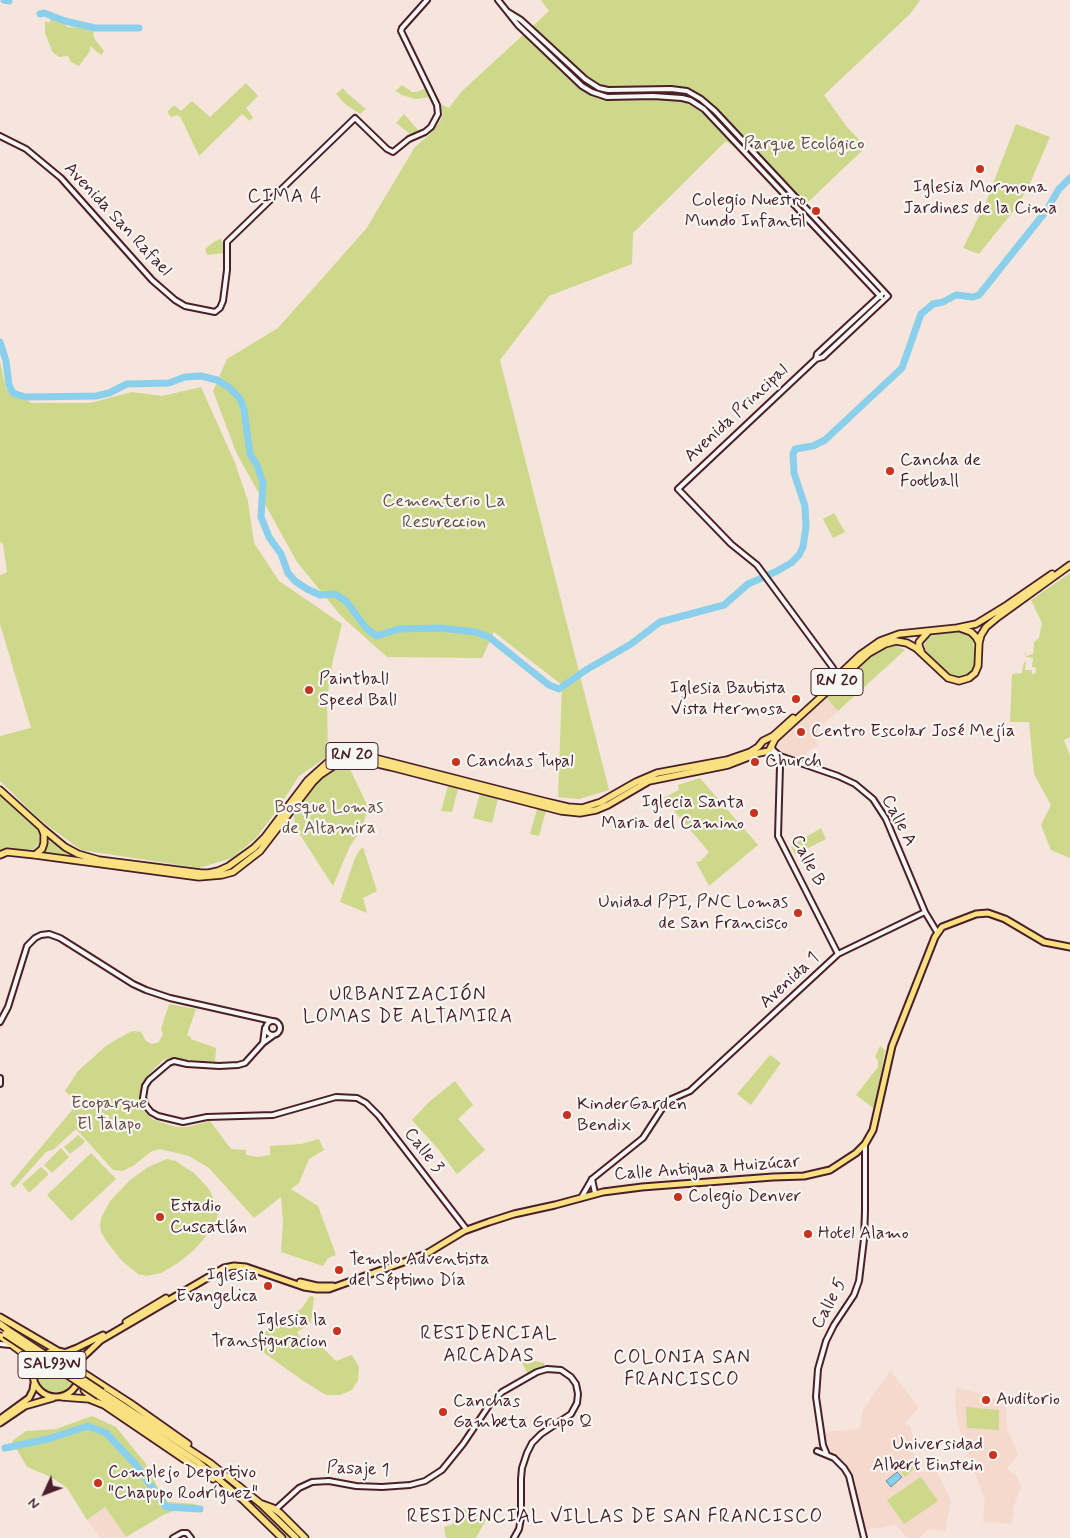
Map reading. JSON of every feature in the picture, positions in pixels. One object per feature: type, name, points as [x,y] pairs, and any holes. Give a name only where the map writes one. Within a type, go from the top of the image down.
[{"type":"highway","name":"RN 20","points":[[0,790],[42,828],[70,850],[87,857],[201,873],[218,871],[229,866],[254,848],[265,837],[308,780],[327,763],[340,757],[367,756],[542,801],[582,808],[605,800],[644,778],[664,771],[727,760],[750,752],[773,736],[845,668],[880,641],[899,634],[957,628],[982,621],[1070,561]]},
{"type":"highway","name":"RN 20","points":[[0,855],[7,852],[199,877],[222,876],[232,872],[260,851],[312,782],[335,765],[350,761],[365,761],[383,765],[561,811],[580,813],[596,810],[608,806],[649,781],[728,765],[769,751],[776,739],[863,658],[892,641],[904,642],[916,648],[948,678],[956,681],[972,676],[978,669],[981,635],[988,625],[1070,565]]},
{"type":"highway","points":[[1024,599],[1028,593],[1027,591]]},
{"type":"highway","points":[[957,628],[970,632],[979,643]]},
{"type":"highway","points":[[925,657],[918,644],[928,632]]},
{"type":"highway","points":[[766,740],[771,741],[772,746]]},
{"type":"highway","points":[[760,744],[762,750],[766,752]]},
{"type":"highway","points":[[35,855],[42,849],[44,843],[42,828]]},
{"type":"highway","points":[[0,1317],[61,1352]]},
{"type":"highway","name":"SAL93W","points":[[0,1324],[3,1333],[174,1448],[243,1500],[282,1538]]},
{"type":"highway","points":[[3,1333],[30,1364],[34,1376]]},
{"type":"highway","points":[[17,1347],[30,1354],[38,1352],[38,1343],[32,1337]]},
{"type":"highway","points":[[78,1368],[166,1428],[210,1463]]},
{"type":"highway","points":[[97,1381],[89,1381],[84,1388],[85,1392],[100,1397]]},
{"type":"highway","points":[[62,1397],[100,1397]]},
{"type":"highway","name":"SAL93W","points":[[100,1397],[210,1463],[261,1504],[296,1538]]},
{"type":"highway","points":[[261,1504],[275,1510],[305,1538]]},
{"type":"main road","points":[[937,932],[942,927],[958,920],[976,914],[988,913],[1005,919],[1044,942],[1070,947]]},
{"type":"main road","name":"Calle Antigua a Huizúcar","points":[[78,1368],[80,1360],[101,1340],[224,1268],[234,1266],[246,1268],[310,1288],[323,1290],[426,1254],[467,1230],[514,1214],[595,1193],[642,1187],[816,1174],[836,1167],[852,1156],[864,1144],[873,1130],[877,1119],[886,1068],[895,1037],[937,932]]},
{"type":"main road","name":"Calle Antigua a Huizúcar","points":[[61,1352],[95,1340],[219,1267],[229,1264],[246,1264],[304,1284],[334,1286]]},
{"type":"main road","points":[[0,1419],[31,1395],[34,1390],[34,1376],[39,1359],[48,1353],[61,1352],[73,1359],[78,1368],[79,1378],[76,1387],[70,1393],[62,1397],[54,1397],[26,1406],[0,1423]]},
{"type":"main road","points":[[34,1376],[36,1386],[42,1393],[54,1397]]},
{"type":"street","name":"Avenida San Rafael","points":[[0,136],[26,149],[61,178],[152,280],[175,300],[191,308],[215,312],[218,311],[223,301],[227,270],[226,242],[355,118],[393,152],[409,139],[425,132],[431,127],[438,114],[437,106],[401,32],[402,28],[427,0]]},
{"type":"street","points":[[498,0],[518,25],[582,86],[592,92],[607,97],[653,96],[682,98],[690,100],[704,109],[884,300]]},
{"type":"street","points":[[508,12],[522,20],[592,84],[608,90],[651,88],[687,91],[708,104],[884,292]]},
{"type":"street","points":[[651,88],[653,96]]},
{"type":"street","name":"Avenida Principal","points":[[816,359],[817,354],[884,292],[888,296],[823,357],[816,359],[678,489],[732,544],[763,572],[833,668]]},
{"type":"street","points":[[834,680],[833,668],[845,668]]},
{"type":"street","name":"Calle A","points":[[772,746],[776,754],[850,781],[864,790],[873,799],[892,832],[925,912],[937,932]]},
{"type":"street","points":[[766,752],[776,757],[780,766]]},
{"type":"street","points":[[780,766],[781,762],[786,758]]},
{"type":"street","name":"Calle B","points":[[780,766],[778,836],[838,954]]},
{"type":"street","name":"Avenida 1","points":[[592,1179],[641,1140],[667,1101],[688,1093],[838,954],[925,912]]},
{"type":"street","points":[[0,1022],[8,1007],[27,946],[36,938],[49,934],[60,938],[133,984],[146,990],[170,998],[253,1016],[279,1024],[281,1028],[278,1034],[263,1043]]},
{"type":"street","points":[[253,1016],[274,1035]]},
{"type":"street","points":[[263,1043],[265,1027],[269,1021],[272,1021]]},
{"type":"street","name":"Calle 3","points":[[263,1043],[244,1062],[238,1065],[219,1066],[174,1061],[169,1063],[149,1080],[145,1086],[143,1098],[146,1106],[158,1116],[183,1122],[207,1117],[272,1115],[336,1096],[352,1096],[366,1102],[379,1116],[467,1230]]},
{"type":"street","points":[[0,1078],[0,1084]]},
{"type":"street","name":"Calle 5","points":[[827,1455],[823,1445],[816,1397],[818,1369],[826,1340],[854,1295],[859,1282],[865,1220],[864,1144]]},
{"type":"street","points":[[592,1179],[595,1193]]},
{"type":"street","points":[[581,1198],[592,1179]]},
{"type":"street","points":[[0,1344],[17,1347]]},
{"type":"street","name":"Pasaje 1","points":[[275,1510],[294,1492],[312,1482],[329,1481],[374,1488],[410,1485],[425,1480],[442,1470],[496,1398],[510,1387],[537,1372],[547,1369],[558,1369],[568,1374],[576,1384],[577,1403],[571,1414],[537,1438],[527,1453],[522,1468],[521,1518],[519,1529],[514,1538]]},
{"type":"street","points":[[823,1445],[816,1451],[827,1455],[839,1463],[850,1478],[864,1538]]},
{"type":"street","points":[[173,1538],[182,1533],[187,1533],[191,1538]]},
{"type":"shaded area","name":"Centro Escolar José Mejía","points":[[825,696],[838,711],[819,728],[816,736],[818,745],[807,752],[804,762],[782,754],[773,748],[775,741]]},
{"type":"shaded area","points":[[890,1371],[919,1407],[905,1424],[910,1426],[913,1436],[914,1458],[917,1458],[918,1472],[937,1472],[951,1501],[945,1531],[929,1529],[919,1538],[908,1538],[896,1525],[865,1530],[854,1478],[830,1451],[824,1432],[859,1429],[863,1410]]},
{"type":"shaded area","name":"Universidad Albert Einstein","points":[[957,1387],[1006,1402],[1007,1429],[1018,1454],[1007,1469],[1016,1476],[1021,1486],[1012,1511],[1014,1512],[1011,1524],[983,1522],[985,1501],[960,1431],[955,1399]]},
{"type":"shaded area","points":[[105,1507],[126,1537],[101,1538],[87,1520]]},
{"type":"green space","points":[[541,0],[920,0],[910,14],[824,95],[847,127],[866,147],[806,204],[789,187],[726,141],[633,233],[632,264],[549,296],[500,360],[609,790],[579,799],[558,797],[562,685],[494,632],[482,658],[387,657],[341,616],[297,562],[236,452],[213,391],[227,359],[278,328],[366,229],[415,147],[430,134],[441,120],[443,113],[441,104],[449,108],[461,92],[549,11]]},
{"type":"green space","points":[[52,15],[58,18],[58,20],[65,21],[64,24],[67,27],[84,28],[93,31],[94,38],[104,51],[101,55],[90,46],[90,51],[79,66],[71,62],[68,56],[59,57],[55,54],[45,33],[45,21],[49,23]]},
{"type":"green space","points":[[246,83],[258,96],[246,108],[253,117],[250,121],[242,114],[199,156],[181,118],[178,115],[171,117],[167,112],[173,106],[181,111],[192,101],[210,117]]},
{"type":"green space","points":[[402,85],[412,92],[426,88],[431,97],[415,99],[402,95],[395,91]]},
{"type":"green space","points":[[343,88],[366,109],[360,114],[345,104],[336,94]]},
{"type":"green space","points":[[404,114],[419,131],[410,134],[396,123]]},
{"type":"green space","points":[[1016,124],[1050,137],[1028,188],[1015,209],[979,254],[963,248],[986,202]]},
{"type":"green space","points":[[221,239],[224,253],[207,255],[205,249]]},
{"type":"green space","points":[[0,361],[6,389],[32,403],[90,403],[132,392],[162,396],[201,387],[235,463],[248,501],[254,543],[279,581],[342,624],[333,660],[327,699],[328,756],[299,776],[256,838],[232,858],[199,868],[81,850],[39,819],[0,781],[0,736],[31,728],[0,624],[0,575],[7,572],[3,544],[0,542]]},
{"type":"green space","points":[[834,513],[845,532],[833,538],[823,519]]},
{"type":"green space","points":[[1070,573],[1070,737],[1064,740],[1070,756],[1070,858],[1051,850],[1041,825],[1051,805],[1034,774],[1029,722],[1010,722],[1012,674],[1022,673],[1024,662],[1026,661],[1025,670],[1032,670],[1032,674],[1036,673],[1036,668],[1032,667],[1033,658],[1026,657],[1025,654],[1025,649],[1026,656],[1033,654],[1034,642],[1039,638],[1042,623],[1031,600]]},
{"type":"green space","points":[[962,631],[970,634],[973,639],[975,664],[967,677],[958,679],[948,675],[929,657],[924,645],[929,637],[933,635]]},
{"type":"green space","points":[[894,645],[905,650],[838,711],[825,696],[870,655],[882,648]]},
{"type":"green space","name":"Bosque Lomas de Altamira","points":[[338,768],[350,769],[368,807],[362,829],[350,846],[333,886],[295,827],[294,814],[302,797],[310,787]]},
{"type":"green space","points":[[700,778],[758,845],[709,886],[696,862],[701,861],[709,852],[663,798],[679,790],[678,785]]},
{"type":"green space","points":[[448,786],[458,789],[452,812],[441,811]]},
{"type":"green space","points":[[0,794],[39,829],[40,842],[32,851],[5,849],[0,851]]},
{"type":"green space","points":[[480,794],[498,799],[492,823],[473,818]]},
{"type":"green space","points":[[537,809],[546,811],[539,836],[530,834]]},
{"type":"green space","points":[[821,828],[826,839],[795,855],[791,846]]},
{"type":"green space","points":[[48,836],[84,858],[84,859],[43,852]]},
{"type":"green space","points":[[363,847],[377,891],[363,898],[367,913],[340,902],[355,858]]},
{"type":"green space","name":"Ecoparque El Talapo","points":[[169,1004],[196,1009],[187,1035],[191,1039],[216,1048],[215,1062],[168,1058],[163,1060],[150,1073],[141,1088],[140,1097],[143,1108],[152,1119],[176,1127],[187,1127],[210,1121],[231,1149],[246,1150],[246,1155],[257,1157],[270,1155],[270,1146],[301,1144],[319,1139],[324,1150],[309,1159],[299,1183],[291,1189],[318,1206],[336,1255],[328,1258],[323,1266],[281,1252],[283,1222],[281,1197],[254,1218],[209,1168],[189,1156],[160,1149],[152,1151],[133,1166],[122,1171],[113,1170],[76,1129],[54,1149],[46,1152],[14,1188],[10,1184],[78,1103],[65,1091],[78,1071],[107,1045],[133,1031],[141,1032],[146,1041],[152,1044],[159,1042],[163,1034],[161,1029]]},
{"type":"green space","points":[[880,1046],[885,1050],[877,1100],[873,1108],[856,1095],[878,1067],[878,1060],[875,1057]]},
{"type":"green space","points":[[770,1055],[781,1063],[751,1105],[737,1094]]},
{"type":"green space","points":[[455,1081],[473,1105],[458,1119],[485,1150],[457,1174],[439,1150],[412,1120],[429,1102]]},
{"type":"green space","points":[[78,1135],[85,1141],[70,1154],[64,1147]]},
{"type":"green space","points":[[61,1148],[69,1157],[52,1173],[44,1165]]},
{"type":"green space","points":[[91,1153],[116,1179],[71,1221],[47,1195]]},
{"type":"green space","name":"Estadio Cuscatlán","points":[[167,1159],[176,1161],[194,1173],[209,1189],[216,1204],[217,1219],[207,1235],[194,1250],[178,1263],[161,1273],[146,1276],[138,1274],[122,1261],[101,1232],[100,1224],[110,1201],[129,1181],[148,1167]]},
{"type":"green space","points":[[41,1167],[48,1175],[29,1193],[22,1184]]},
{"type":"green space","points":[[310,1296],[314,1297],[311,1323],[297,1332],[308,1349],[322,1347],[336,1361],[352,1355],[359,1367],[358,1380],[352,1390],[340,1395],[326,1395],[256,1347],[266,1331],[280,1324],[302,1308]]},
{"type":"green space","points":[[92,1344],[78,1360],[71,1353]]},
{"type":"green space","points":[[61,1354],[70,1359],[75,1369],[54,1355]]},
{"type":"green space","points":[[526,1359],[544,1363],[544,1369],[528,1374],[521,1361]]},
{"type":"green space","points":[[39,1363],[72,1384],[63,1393],[55,1394],[43,1389],[38,1383],[35,1374]]},
{"type":"green space","points":[[966,1407],[999,1410],[999,1430],[967,1428]]},
{"type":"green space","name":"Complejo Deportivo \"Chapupo Rodríguez\"","points":[[92,1416],[116,1427],[146,1464],[159,1490],[168,1502],[196,1504],[198,1512],[180,1509],[165,1514],[126,1537],[105,1507],[87,1520],[67,1488],[51,1477],[27,1467],[12,1441],[26,1431],[56,1429]]},
{"type":"green space","points":[[193,1455],[201,1459],[235,1486],[291,1538],[285,1538],[261,1514]]},
{"type":"green space","points":[[905,1458],[914,1469],[905,1477],[897,1466]]},
{"type":"green space","points":[[921,1477],[938,1501],[904,1524],[887,1500]]},
{"type":"green space","points":[[459,1507],[487,1518],[476,1538],[446,1538],[444,1527],[453,1524],[454,1516]]},
{"type":"water","points":[[897,1472],[902,1477],[891,1487],[886,1481]]},
{"type":"waterway","points":[[4,0],[9,1]]},
{"type":"waterway","points":[[40,14],[44,13],[65,21],[95,28],[139,28]]},
{"type":"waterway","points":[[0,342],[6,361],[9,385],[13,393],[25,397],[96,396],[109,393],[127,384],[169,383],[185,377],[201,376],[217,380],[230,388],[240,399],[244,409],[250,454],[257,465],[263,483],[261,517],[269,537],[281,554],[288,573],[295,581],[320,595],[335,594],[346,601],[366,628],[376,636],[399,629],[441,628],[475,632],[489,637],[549,685],[559,689],[586,670],[631,644],[660,622],[724,605],[748,584],[791,563],[799,555],[803,547],[806,527],[805,506],[794,473],[793,454],[795,449],[813,446],[825,440],[902,368],[921,314],[933,304],[943,302],[956,295],[973,297],[979,295],[1046,211],[1059,189],[1070,178]]},
{"type":"waterway","points":[[5,1448],[48,1439],[88,1426],[106,1433],[136,1465],[166,1507],[200,1509]]},
{"type":"place","name":"Iglesia Mormona Jardines de la Cima","points":[[980,169]]},
{"type":"place","name":"Colegio Nuestro Mundo Infantil","points":[[816,211]]},
{"type":"place","name":"Cancha de Football","points":[[890,471]]},
{"type":"place","name":"Paintball Speed Ball","points":[[309,690]]},
{"type":"place","name":"Iglesia Bautista Vista Hermosa","points":[[796,699]]},
{"type":"place","name":"Centro Escolar José Mejía","points":[[801,732]]},
{"type":"place","name":"Canchas Tupal","points":[[456,762]]},
{"type":"place","name":"Church","points":[[755,762]]},
{"type":"place","name":"Iglecia Santa Maria del Camino","points":[[754,813]]},
{"type":"place","name":"Unidad PPI, PNC Lomas de San Francisco","points":[[798,913]]},
{"type":"place","name":"KinderGarden Bendix","points":[[567,1115]]},
{"type":"place","name":"Colegio Denver","points":[[678,1197]]},
{"type":"place","name":"Estadio Cuscatlán","points":[[160,1217]]},
{"type":"place","name":"Hotel Alamo","points":[[808,1234]]},
{"type":"place","name":"Templo Adventista del Séptimo Día","points":[[339,1270]]},
{"type":"place","name":"Iglesia Evangelica","points":[[268,1286]]},
{"type":"place","name":"Iglesia la Transfiguracion","points":[[337,1331]]},
{"type":"place","name":"Auditorio","points":[[986,1400]]},
{"type":"place","name":"Canchas Gambeta Grupo Q","points":[[443,1412]]},
{"type":"place","name":"Universidad Albert Einstein","points":[[993,1455]]},
{"type":"place","name":"Complejo Deportivo \"Chapupo Rodríguez\"","points":[[98,1483]]},
{"type":"district","name":"CIMA 4","points":[[285,198]]},
{"type":"district","name":"URBANIZACIÓN LOMAS DE ALTAMIRA","points":[[408,1007]]},
{"type":"district","name":"RESIDENCIAL ARCADAS","points":[[489,1346]]},
{"type":"district","name":"COLONIA SAN FRANCISCO","points":[[682,1370]]},
{"type":"district","name":"RESIDENCIAL VILLAS DE SAN FRANCISCO","points":[[615,1518]]},
{"type":"park label","name":"Parque Ecológico","points":[[804,145]]},
{"type":"park label","name":"Cementerio La Resureccion","points":[[444,512]]}]
